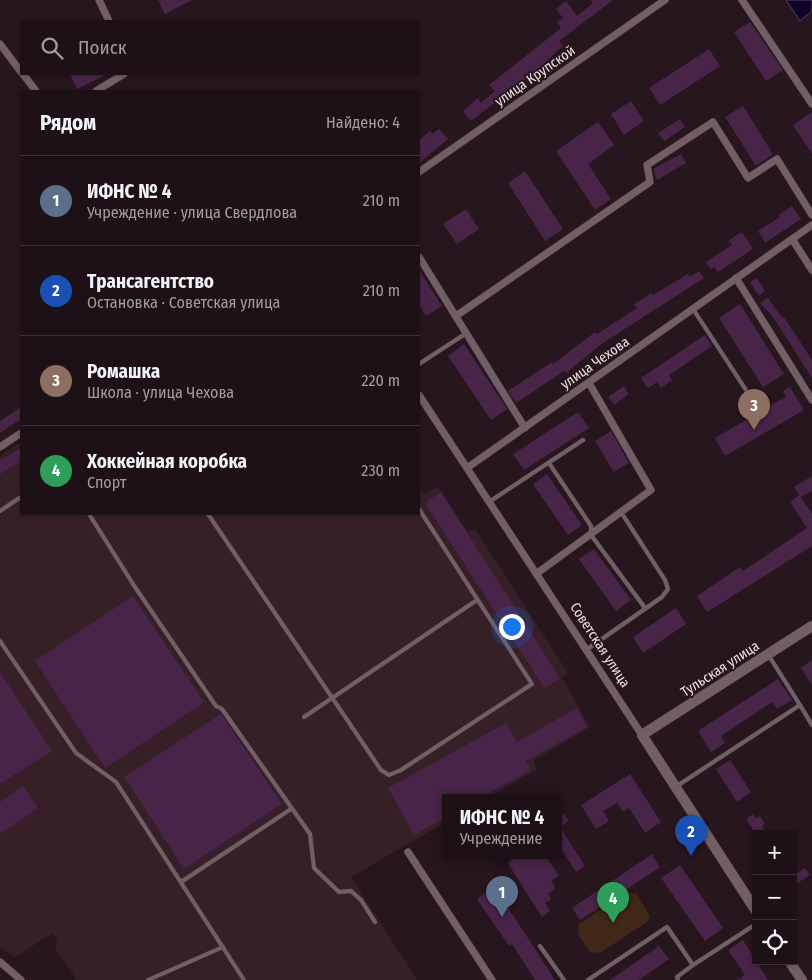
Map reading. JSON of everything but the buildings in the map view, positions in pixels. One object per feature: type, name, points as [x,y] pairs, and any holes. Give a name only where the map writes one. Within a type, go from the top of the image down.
[{"type":"main road","name":"Тульская улица","points":[[642,735],[812,626]]},
{"type":"main road","name":"Советская улица","points":[[642,735],[752,905]]},
{"type":"main road","points":[[792,965],[802,980]]},
{"type":"street","points":[[99,0],[109,20]]},
{"type":"street","name":"улица Крупской","points":[[420,171],[665,0]]},
{"type":"street","points":[[742,0],[812,104]]},
{"type":"street","points":[[0,44],[20,70]]},
{"type":"street","points":[[24,75],[35,90]]},
{"type":"street","points":[[98,90],[122,75]]},
{"type":"street","points":[[456,316],[650,182],[647,165],[713,122],[748,178],[777,159],[812,215]]},
{"type":"street","name":"улица Чехова","points":[[467,468],[812,225]]},
{"type":"street","points":[[792,239],[812,270]]},
{"type":"street","points":[[420,259],[525,428]]},
{"type":"street","points":[[736,278],[812,400]]},
{"type":"street","points":[[536,574],[651,490],[588,383]]},
{"type":"street","name":"Советская улица","points":[[420,397],[642,735]]},
{"type":"street","points":[[0,448],[20,434]]},
{"type":"street","points":[[408,852],[492,980]]},
{"type":"street","points":[[0,962],[21,980]]},
{"type":"lane","points":[[693,309],[746,390]]},
{"type":"lane","points":[[420,363],[465,334]]},
{"type":"lane","points":[[489,502],[583,440]]},
{"type":"lane","points":[[549,462],[591,526],[591,534],[645,608]]},
{"type":"lane","points":[[0,511],[20,498]]},
{"type":"lane","points":[[209,515],[381,770],[389,775],[401,770],[532,684],[420,511]]},
{"type":"lane","points":[[586,650],[662,597],[668,589],[665,580],[621,512]]},
{"type":"lane","points":[[90,515],[133,584],[216,706],[222,709],[310,834],[314,868],[339,892],[351,891],[361,900],[375,922]]},
{"type":"lane","points":[[304,717],[477,600]]},
{"type":"lane","points":[[0,641],[76,753],[116,782],[244,980]]},
{"type":"lane","points":[[768,654],[812,725]]},
{"type":"lane","points":[[675,787],[800,705]]},
{"type":"lane","points":[[181,882],[291,809]]},
{"type":"lane","points":[[588,980],[667,927],[693,965]]},
{"type":"lane","points":[[678,980],[677,977],[693,965],[752,927]]},
{"type":"lane","points":[[540,946],[564,980]]},
{"type":"lane","points":[[148,980],[223,947]]},
{"type":"shaded area","points":[[786,0],[812,0],[812,11],[800,21]]},
{"type":"shaded area","points":[[20,443],[20,515],[420,515],[420,487],[425,495],[438,486],[467,532],[475,529],[568,673],[562,678],[590,727],[533,761],[537,769],[494,794],[442,794],[442,824],[351,877],[417,980],[77,980],[55,948],[57,939],[53,933],[15,957],[0,947],[0,456]]},
{"type":"shaded area","points":[[627,892],[637,894],[650,917],[647,922],[600,953],[590,952],[578,934],[579,924]]},
{"type":"place","name":"Ромашка","points":[[754,430]]},
{"type":"place","name":"Трансагентство","points":[[691,856]]},
{"type":"place","name":"ИФНС № 4","points":[[502,917]]},
{"type":"place","name":"Хоккейная коробка","points":[[613,923]]}]
